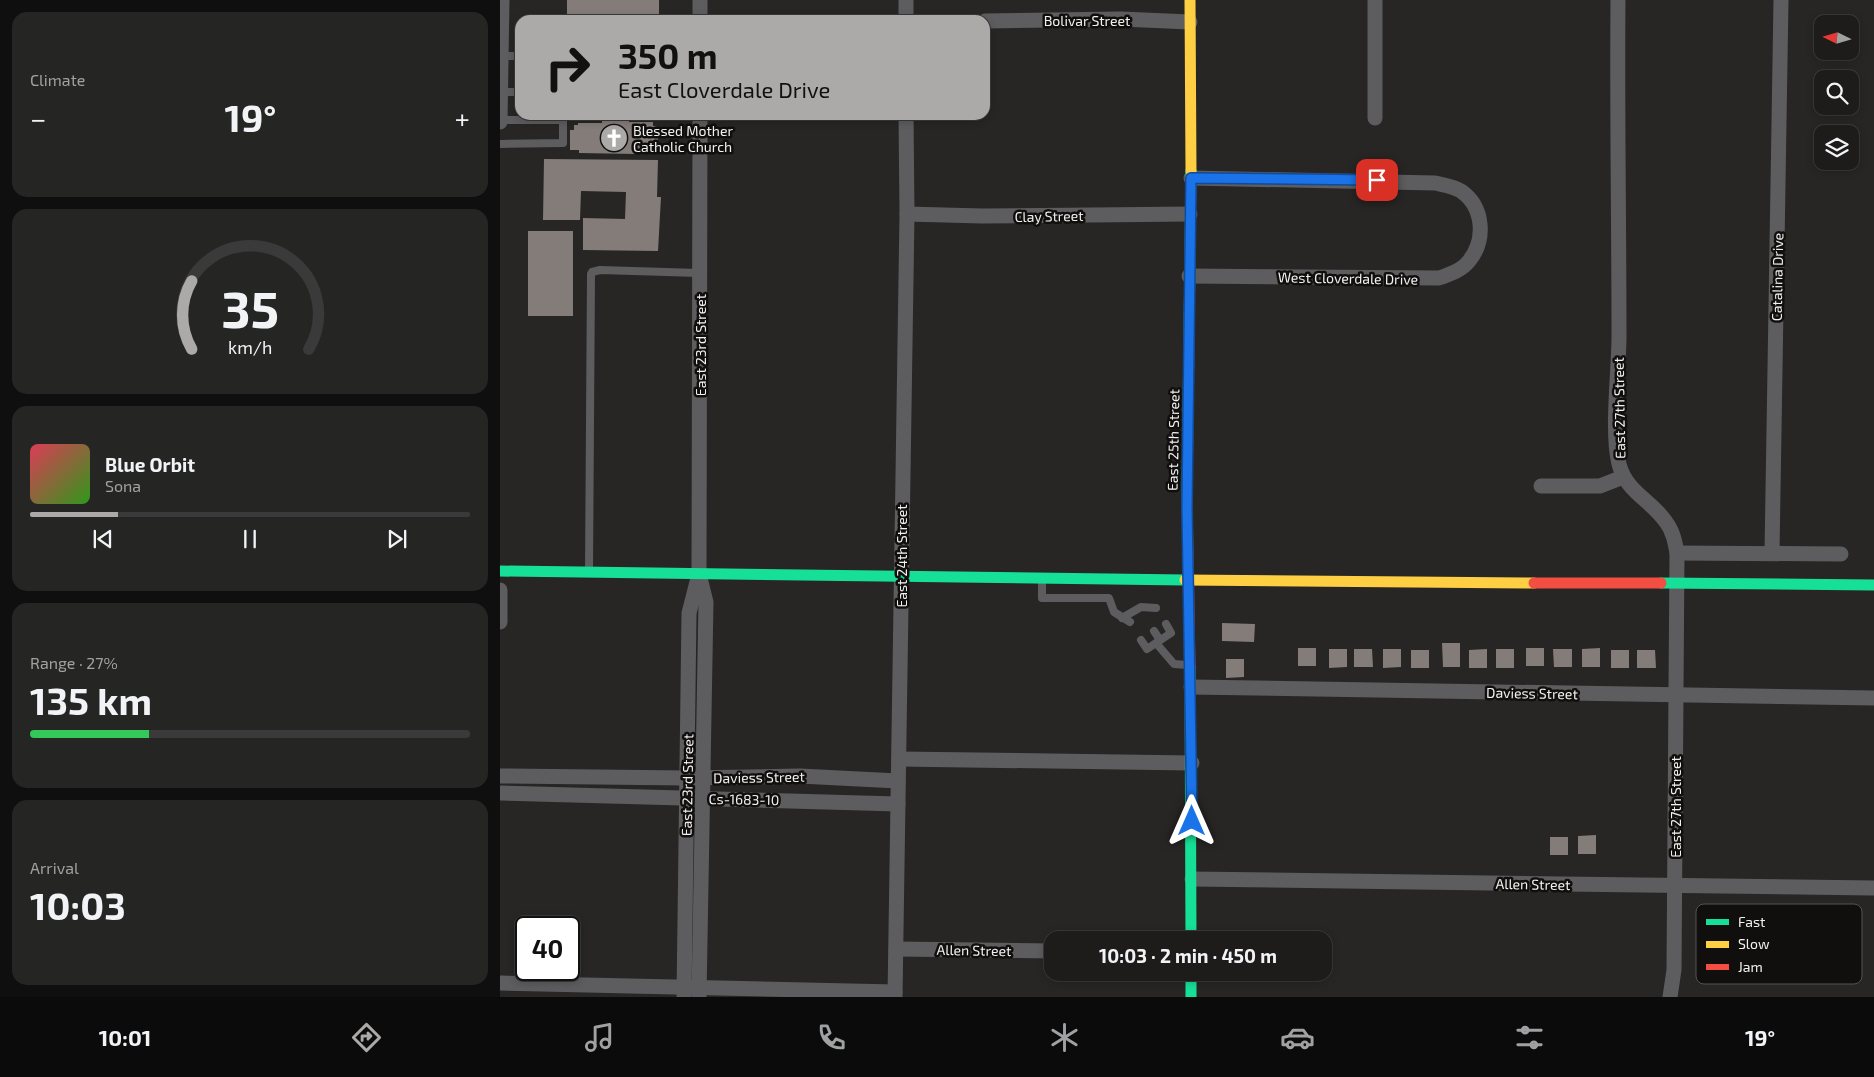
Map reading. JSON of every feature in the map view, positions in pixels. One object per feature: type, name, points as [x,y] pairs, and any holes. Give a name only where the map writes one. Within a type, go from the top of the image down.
[{"type":"street","points":[[500,121],[502,0]]},
{"type":"street","points":[[700,0],[700,15]]},
{"type":"street","points":[[906,0],[906,15]]},
{"type":"street","name":"East 25th Street","points":[[1190,0],[1191,178],[1188,580],[1192,763],[1191,931]]},
{"type":"street","points":[[1375,118],[1376,0]]},
{"type":"street","name":"East 27th Street","points":[[1618,0],[1619,342],[1617,426],[1619,462],[1623,477],[1632,490],[1666,522],[1673,535],[1677,554],[1674,970],[1670,997]]},
{"type":"street","name":"Catalina Drive","points":[[1772,553],[1782,0]]},
{"type":"street","name":"Bolivar Street","points":[[990,21],[1121,20],[1190,22]]},
{"type":"street","name":"East 23rd Street","points":[[692,992],[704,778],[706,602],[699,574],[700,120]]},
{"type":"street","name":"East 24th Street","points":[[895,994],[907,214],[906,120]]},
{"type":"street","name":"West Cloverdale Drive","points":[[1189,276],[1439,278],[1452,274],[1469,261],[1477,247],[1480,230],[1480,219],[1469,198],[1460,190],[1435,183],[1191,178]]},
{"type":"street","name":"Clay Street","points":[[907,214],[982,216],[1190,214]]},
{"type":"street","points":[[1541,486],[1600,486],[1623,477]]},
{"type":"street","points":[[1677,554],[1841,554]]},
{"type":"street","points":[[500,571],[1188,580],[1677,582],[1874,585]]},
{"type":"street","name":"East 23rd Street","points":[[692,992],[685,798],[689,612],[699,574]]},
{"type":"street","points":[[500,590],[500,622]]},
{"type":"street","name":"Daviess Street","points":[[1191,687],[1874,698]]},
{"type":"street","points":[[899,759],[1192,763]]},
{"type":"street","name":"Daviess Street","points":[[500,776],[686,778],[800,776],[898,781]]},
{"type":"street","name":"Cs-1683-10","points":[[500,793],[898,804]]},
{"type":"street","name":"Allen Street","points":[[1192,879],[1874,888]]},
{"type":"street","name":"Allen Street","points":[[896,949],[1044,951]]},
{"type":"street","points":[[1191,981],[1191,997]]},
{"type":"street","points":[[500,983],[692,992],[895,994]]},
{"type":"lane","points":[[501,56],[515,56]]},
{"type":"lane","points":[[500,92],[515,92]]},
{"type":"lane","points":[[500,121],[516,120]]},
{"type":"lane","points":[[500,144],[563,143],[563,120]]},
{"type":"lane","points":[[590,572],[591,274],[600,270],[700,273]]},
{"type":"lane","points":[[1042,578],[1042,598],[1109,598],[1114,612],[1130,622]]},
{"type":"lane","points":[[1122,618],[1141,607],[1156,608]]},
{"type":"lane","points":[[1135,610],[1145,614]]},
{"type":"lane","points":[[1141,640],[1147,649],[1158,642],[1171,633],[1166,624]]},
{"type":"lane","points":[[1154,631],[1158,642],[1174,664],[1190,665]]},
{"type":"building","points":[[567,0],[659,0],[659,15],[567,15]]},
{"type":"building","name":"Blessed Mother Catholic Church","points":[[602,120],[653,122],[653,126],[658,127],[658,147],[652,147],[652,150],[635,150],[635,154],[579,153],[579,150],[570,150],[570,130],[574,130],[574,125],[578,125],[578,123],[602,123]]},
{"type":"building","points":[[544,159],[658,160],[657,197],[661,197],[658,251],[583,250],[583,218],[625,219],[626,192],[581,191],[580,220],[543,220]]},
{"type":"building","points":[[528,231],[573,231],[573,316],[528,316]]},
{"type":"building","points":[[1222,623],[1255,624],[1254,642],[1222,641]]},
{"type":"building","points":[[1442,643],[1460,643],[1460,667],[1443,667]]},
{"type":"building","points":[[1298,648],[1316,648],[1316,666],[1298,666]]},
{"type":"building","points":[[1526,648],[1544,648],[1544,666],[1526,666]]},
{"type":"building","points":[[1600,648],[1600,667],[1582,667],[1582,649]]},
{"type":"building","points":[[1329,649],[1347,649],[1347,667],[1329,668]]},
{"type":"building","points":[[1354,649],[1372,649],[1373,667],[1354,667]]},
{"type":"building","points":[[1383,649],[1401,649],[1401,667],[1383,668]]},
{"type":"building","points":[[1487,649],[1487,668],[1469,668],[1469,650]]},
{"type":"building","points":[[1496,649],[1514,649],[1514,668],[1496,668]]},
{"type":"building","points":[[1553,649],[1572,649],[1572,667],[1554,667]]},
{"type":"building","points":[[1411,650],[1429,650],[1429,668],[1411,668]]},
{"type":"building","points":[[1611,650],[1629,650],[1629,668],[1611,668]]},
{"type":"building","points":[[1637,650],[1655,650],[1656,668],[1637,668]]},
{"type":"building","points":[[1226,659],[1244,659],[1244,677],[1226,678]]},
{"type":"building","points":[[1596,835],[1596,854],[1578,854],[1578,836]]},
{"type":"building","points":[[1550,837],[1568,837],[1568,855],[1550,855]]},
{"type":"traffic: fast","points":[[1187,498],[1191,171]]},
{"type":"traffic: fast","points":[[500,571],[1185,580]]},
{"type":"traffic: fast","points":[[1661,583],[1874,585]]},
{"type":"traffic: fast","points":[[1190,667],[1191,931]]},
{"type":"traffic: fast","points":[[1191,981],[1191,997]]},
{"type":"traffic: slow","points":[[1190,0],[1191,171]]},
{"type":"traffic: slow","points":[[1185,580],[1534,583]]},
{"type":"traffic: jam","points":[[1187,498],[1190,667]]},
{"type":"traffic: jam","points":[[1534,583],[1661,583]]},
{"type":"place","name":"Blessed Mother Catholic Church","points":[[614,138]]},
{"type":"route","points":[[1192,821],[1187,508],[1191,178],[1377,180]]}]
